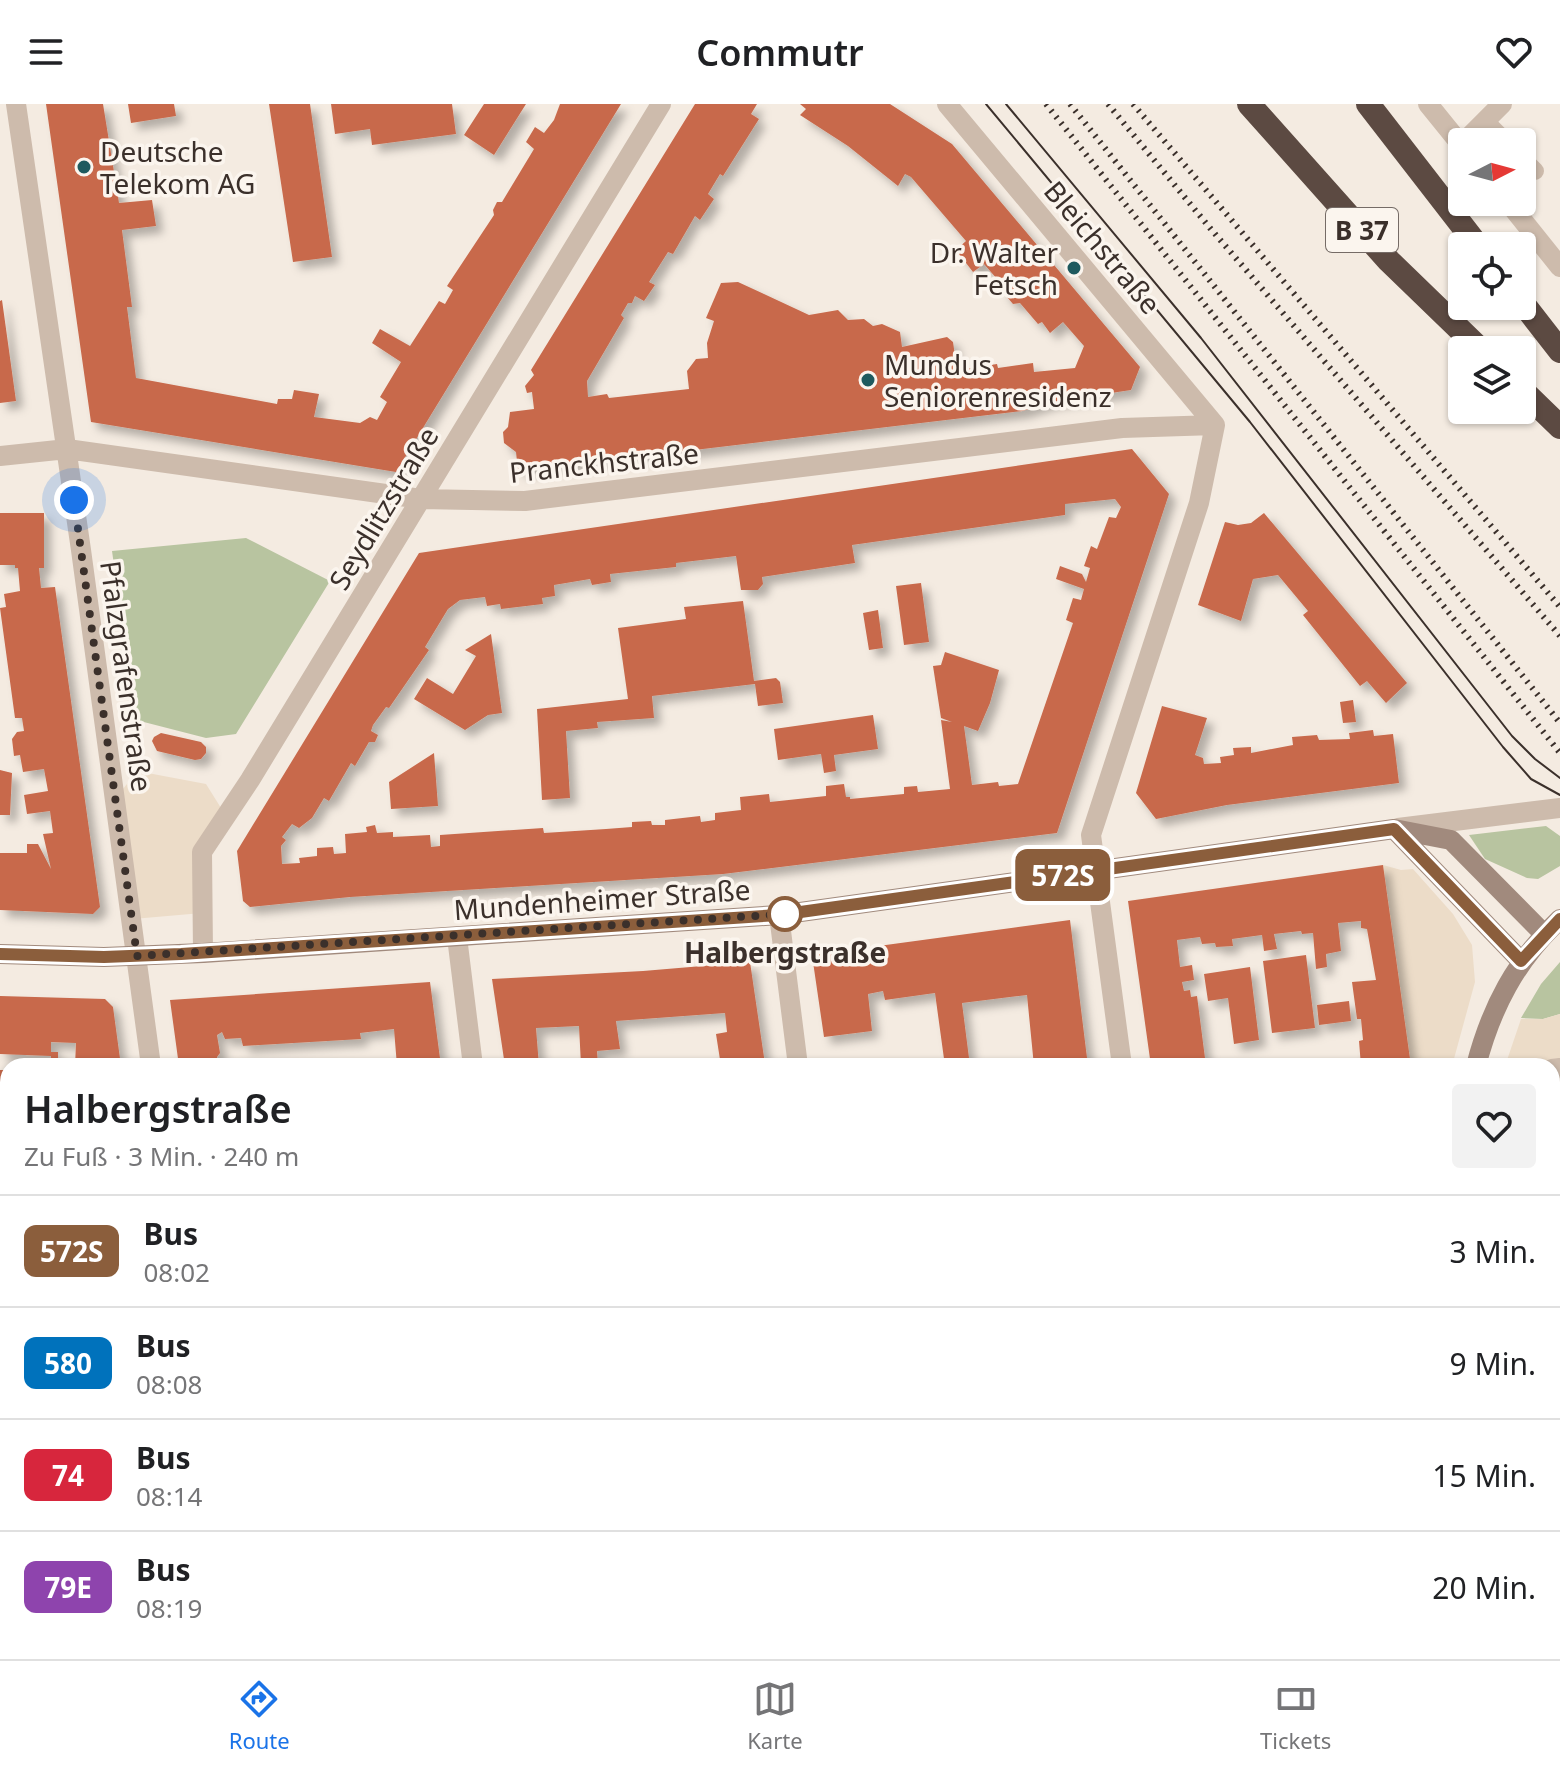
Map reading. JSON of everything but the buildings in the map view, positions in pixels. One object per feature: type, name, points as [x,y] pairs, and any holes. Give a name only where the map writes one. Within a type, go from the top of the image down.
[{"type":"highway","name":"B 37","points":[[1249,104],[1389,261],[1467,336]]},
{"type":"highway","points":[[1368,104],[1467,232]]},
{"type":"highway","points":[[1536,320],[1560,351]]},
{"type":"highway","points":[[1536,404],[1560,427]]},
{"type":"street","name":"Pfalzgrafenstraße","points":[[16,104],[67,449],[150,1058]]},
{"type":"street","name":"Seydlitzstraße","points":[[203,953],[202,852],[250,780],[661,104]]},
{"type":"street","name":"Bleichstraße","points":[[947,104],[1215,425]]},
{"type":"street","points":[[1428,104],[1448,128]]},
{"type":"street","points":[[1478,128],[1502,104]]},
{"type":"street","points":[[1519,216],[1560,267]]},
{"type":"street","name":"Pranckhstraße","points":[[0,456],[67,449],[421,499],[525,501],[1122,428],[1215,425]]},
{"type":"street","points":[[1121,1058],[1091,835],[1199,503],[1215,425]]},
{"type":"street","points":[[1394,829],[1560,808]]},
{"type":"street","points":[[1394,829],[1521,961]]},
{"type":"street","name":"Mundenheimer Straße","points":[[0,954],[137,956],[203,953],[779,915],[1394,829],[1451,840],[1544,934]]},
{"type":"street","points":[[779,915],[797,1058]]},
{"type":"street","points":[[1478,1058],[1489,1019],[1521,961],[1560,919]]},
{"type":"street","points":[[457,937],[472,1058]]},
{"type":"lane","points":[[1485,121],[1492,128]]},
{"type":"green space","points":[[246,538],[330,581],[236,734],[206,738],[136,720],[112,551]]},
{"type":"green space","points":[[1546,826],[1560,836],[1560,866],[1538,879],[1527,878],[1485,859],[1469,835]]},
{"type":"green space","points":[[1560,962],[1560,1014],[1543,1019],[1521,1018],[1541,984]]},
{"type":"shaded area","points":[[137,771],[206,784],[226,816],[202,852],[202,913],[133,919],[116,798]]},
{"type":"shaded area","points":[[1383,865],[1401,870],[1413,869],[1453,914],[1472,945],[1475,982],[1454,1058],[1410,1058]]},
{"type":"shaded area","points":[[1560,1014],[1560,1058],[1508,1058],[1521,1019],[1543,1019]]},
{"type":"tram line","points":[[986,104],[1250,422],[1503,747],[1531,779],[1560,795]]},
{"type":"tram line","points":[[1006,104],[1201,338],[1512,736],[1560,778]]},
{"type":"railway","points":[[1046,104],[1560,753]]},
{"type":"railway","points":[[1070,104],[1560,723]]},
{"type":"railway","points":[[1108,104],[1210,228],[1560,636]]},
{"type":"railway","points":[[1133,104],[1560,607]]},
{"type":"bus line","name":"572S","points":[[0,954],[104,957],[181,954],[779,915],[1394,829],[1521,961],[1560,919]]},
{"type":"place","name":"Deutsche Telekom AG","points":[[84,167]]},
{"type":"place","name":"Dr. Walter Fetsch","points":[[1074,268]]},
{"type":"place","name":"Mundus Seniorenresidenz","points":[[868,380]]},
{"type":"place","name":"Halbergstraße","points":[[785,914]]},
{"type":"route","points":[[74,500],[137,956],[785,914]]}]
